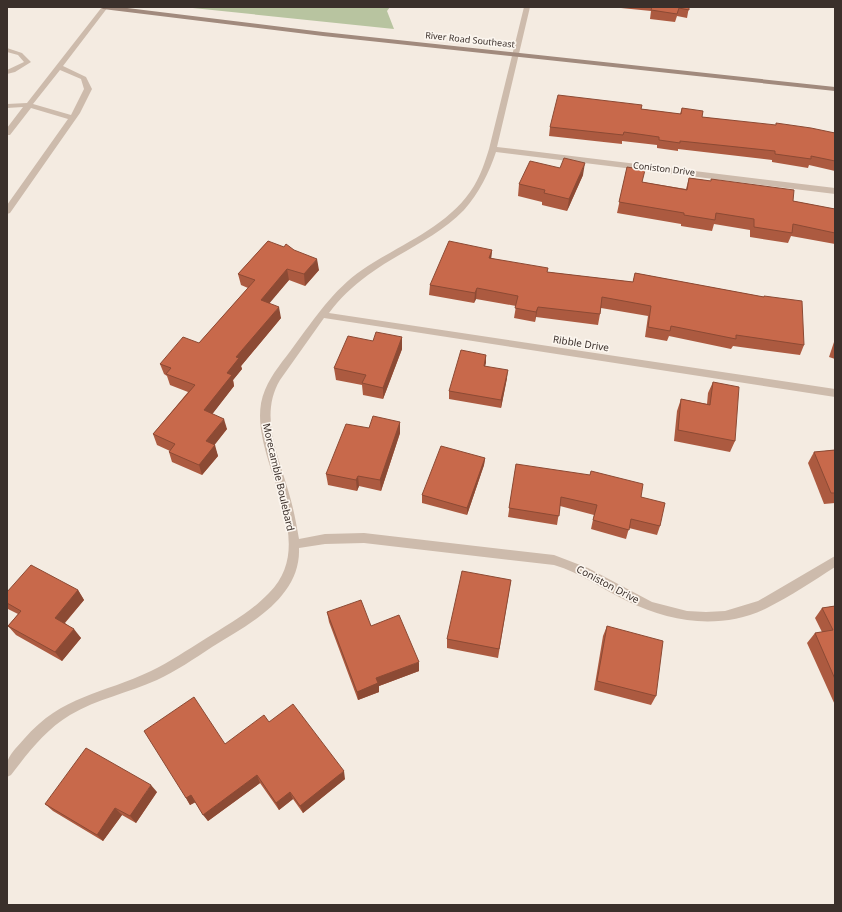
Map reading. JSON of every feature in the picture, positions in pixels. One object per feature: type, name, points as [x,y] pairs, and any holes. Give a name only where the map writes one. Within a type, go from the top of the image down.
[{"type":"main road","name":"River Road Southeast","points":[[104,7],[323,34],[835,89]]},
{"type":"street","points":[[7,133],[104,7]]},
{"type":"street","name":"Morecamble Boulebard","points":[[7,771],[31,739],[54,718],[77,704],[105,692],[145,680],[173,666],[250,616],[272,597],[285,582],[293,564],[295,544],[291,521],[268,437],[265,405],[270,389],[280,372],[323,315],[336,298],[350,284],[429,233],[462,207],[480,182],[493,148],[527,7]]},
{"type":"street","points":[[7,50],[20,54],[28,62],[13,71],[7,72]]},
{"type":"street","points":[[7,212],[72,118],[88,89],[84,78],[59,67]]},
{"type":"street","points":[[7,106],[30,105],[72,118]]},
{"type":"street","name":"Coniston Drive","points":[[493,148],[835,191]]},
{"type":"street","name":"Ribble Drive","points":[[323,315],[835,393]]},
{"type":"street","name":"Coniston Drive","points":[[295,544],[325,539],[364,538],[554,560],[573,565],[590,573],[630,597],[650,606],[671,614],[688,617],[715,617],[738,613],[759,606],[780,596],[835,561]]},
{"type":"green space","points":[[183,7],[390,7],[387,11],[394,29]]},
{"type":"building","points":[[652,7],[689,7],[689,10],[679,8],[677,14],[651,10]]},
{"type":"building","points":[[558,95],[642,105],[641,109],[681,114],[682,108],[703,111],[702,117],[776,125],[776,123],[835,133],[835,161],[811,156],[811,159],[775,154],[775,151],[680,141],[680,143],[659,140],[659,137],[624,132],[623,135],[550,127]]},
{"type":"building","points":[[564,158],[585,163],[569,199],[544,193],[545,190],[519,184],[530,161],[560,168]]},
{"type":"building","points":[[627,167],[645,170],[642,182],[687,190],[689,178],[711,181],[711,179],[794,190],[793,201],[835,209],[835,233],[793,224],[792,233],[754,227],[754,219],[716,213],[715,220],[619,202]]},
{"type":"building","points":[[268,241],[284,247],[286,244],[294,250],[317,259],[304,274],[287,269],[261,300],[279,307],[236,357],[239,358],[227,373],[232,375],[204,410],[224,419],[206,441],[215,445],[199,465],[169,452],[175,444],[153,434],[195,385],[166,374],[171,368],[160,364],[183,337],[199,343],[255,280],[238,274]]},
{"type":"building","points":[[449,241],[492,250],[489,258],[548,268],[547,272],[633,282],[635,273],[764,297],[802,301],[804,345],[736,335],[736,339],[671,326],[670,331],[648,327],[651,306],[602,297],[600,314],[538,307],[536,312],[515,308],[518,296],[477,288],[475,293],[430,285]]},
{"type":"building","points":[[376,332],[402,337],[383,388],[362,383],[366,375],[334,368],[348,336],[373,341]]},
{"type":"building","points":[[461,350],[486,355],[484,366],[508,370],[501,400],[449,391]]},
{"type":"building","points":[[713,382],[739,387],[735,441],[678,430],[681,399],[710,405]]},
{"type":"building","points":[[373,416],[400,422],[380,480],[358,476],[356,480],[326,474],[346,424],[369,428]]},
{"type":"building","points":[[441,446],[485,458],[467,508],[422,495]]},
{"type":"building","points":[[835,450],[835,493],[831,493],[814,452]]},
{"type":"building","points":[[516,464],[590,475],[591,471],[643,484],[641,497],[665,503],[660,526],[631,519],[629,530],[593,520],[597,505],[561,497],[559,516],[509,508]]},
{"type":"building","points":[[31,565],[78,590],[55,618],[74,629],[55,652],[8,626],[21,611],[7,603],[7,592]]},
{"type":"building","points":[[462,571],[511,580],[499,649],[447,639]]},
{"type":"building","points":[[361,600],[371,626],[399,615],[419,662],[376,678],[378,683],[357,692],[327,612]]},
{"type":"building","points":[[835,606],[835,679],[815,633],[833,630],[822,608]]},
{"type":"building","points":[[607,626],[663,641],[656,696],[597,681]]},
{"type":"building","points":[[194,697],[225,744],[264,715],[269,722],[293,704],[344,771],[300,806],[290,792],[276,803],[257,775],[203,815],[191,795],[186,798],[144,731]]},
{"type":"building","points":[[86,748],[151,785],[130,816],[115,808],[97,835],[45,804]]}]
